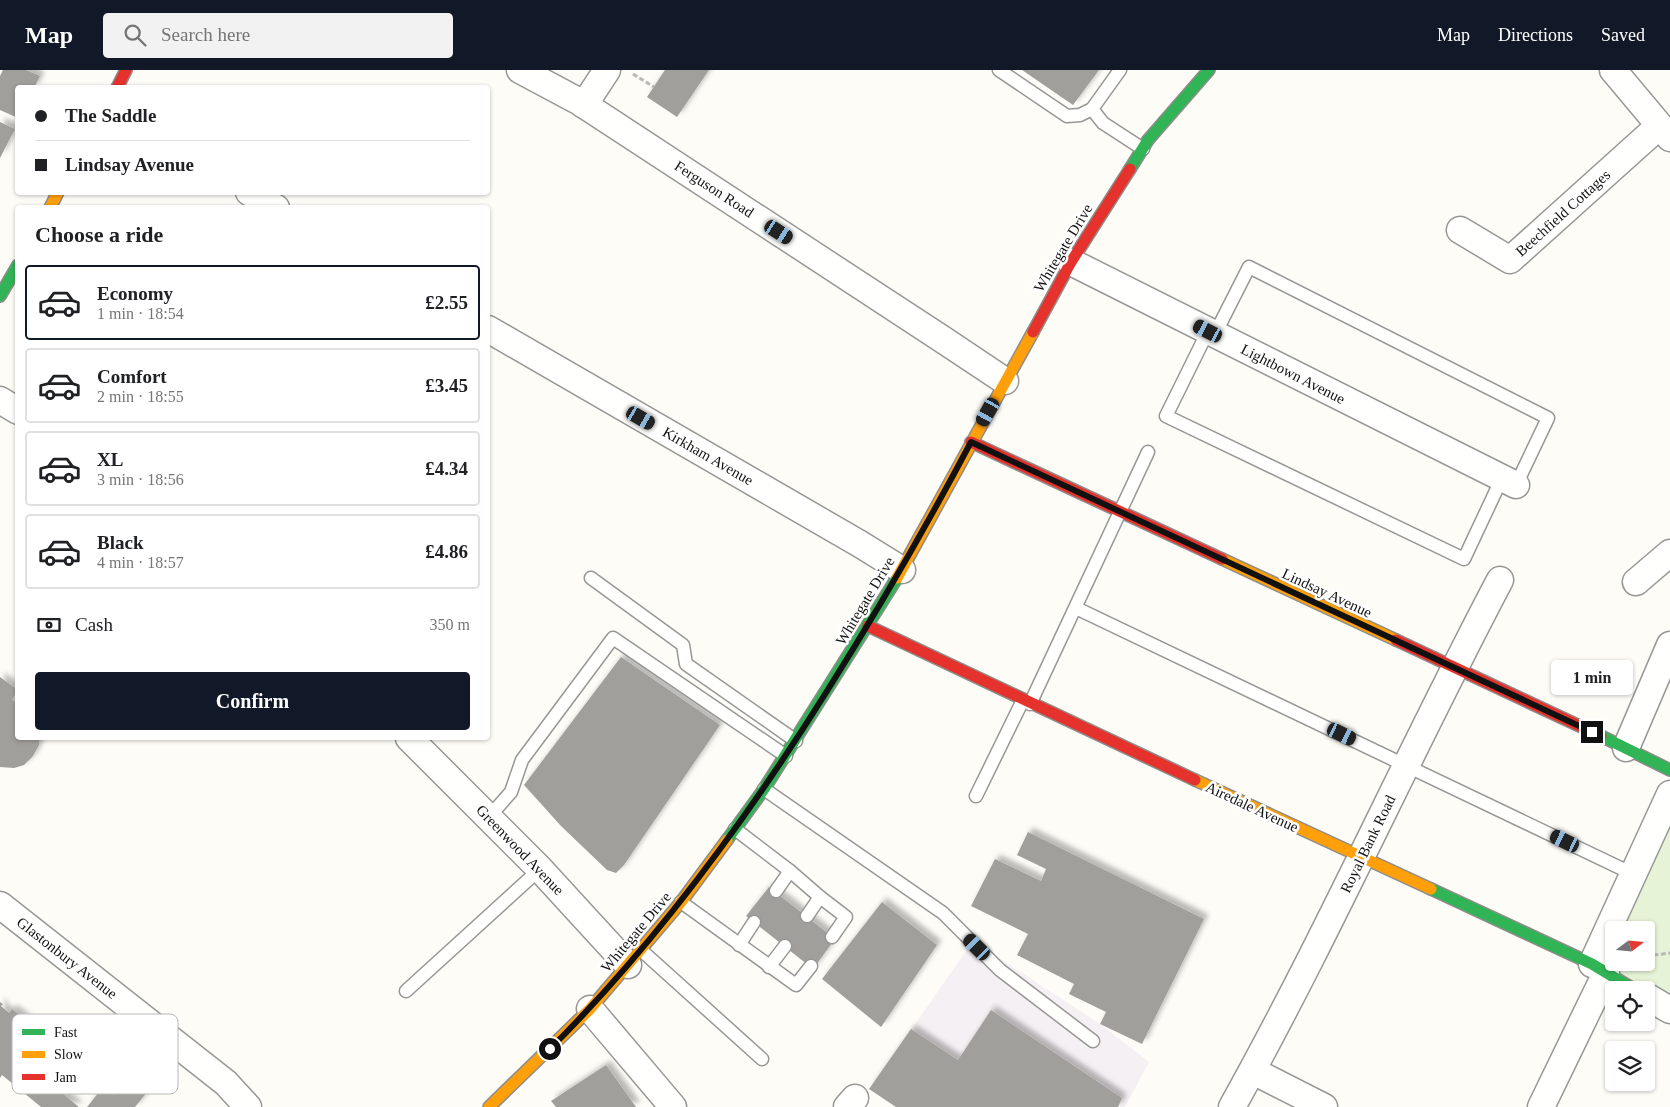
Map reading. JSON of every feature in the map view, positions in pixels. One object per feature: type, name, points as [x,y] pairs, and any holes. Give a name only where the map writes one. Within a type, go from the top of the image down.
[{"type":"street","points":[[118,85],[126,70]]},
{"type":"street","name":"Ferguson Road","points":[[520,70],[584,105],[1005,381]]},
{"type":"street","points":[[584,105],[607,70]]},
{"type":"street","name":"Whitegate Drive","points":[[489,1107],[590,1009],[635,958],[681,902],[764,789],[902,570],[1071,262],[1148,140],[1209,70]]},
{"type":"street","points":[[1613,70],[1665,132]]},
{"type":"street","name":"Beechfield Cottages","points":[[1460,230],[1510,260],[1665,132]]},
{"type":"street","points":[[255,195],[271,205]]},
{"type":"street","name":"Lightbown Avenue","points":[[1071,262],[1509,482]]},
{"type":"street","points":[[0,296],[15,270]]},
{"type":"street","name":"Kirkham Avenue","points":[[490,330],[902,570]]},
{"type":"street","points":[[0,400],[15,409]]},
{"type":"street","name":"Lindsay Avenue","points":[[971,442],[1670,770]]},
{"type":"street","points":[[1636,582],[1670,553]]},
{"type":"street","name":"Royal Bank Road","points":[[1232,1107],[1253,1071],[1362,857],[1453,668],[1500,580]]},
{"type":"street","name":"Airedale Avenue","points":[[868,626],[1026,702],[1599,968],[1620,981]]},
{"type":"street","points":[[1626,748],[1670,645]]},
{"type":"street","name":"Greenwood Avenue","points":[[415,740],[540,869],[635,958]]},
{"type":"street","points":[[1541,1107],[1599,968],[1633,874],[1670,794]]},
{"type":"street","name":"Glastonbury Avenue","points":[[0,905],[138,1014]]},
{"type":"street","points":[[1655,1001],[1670,1010]]},
{"type":"street","points":[[590,1009],[673,1107]]},
{"type":"street","name":"Glastonbury Avenue","points":[[178,1045],[226,1083],[248,1107]]},
{"type":"street","points":[[1253,1071],[1324,1107]]},
{"type":"lane","points":[[999,70],[1067,116],[1080,115],[1092,109],[1120,70]]},
{"type":"lane","points":[[1092,109],[1103,123],[1143,149]]},
{"type":"lane","points":[[1249,267],[1548,418],[1509,482],[1464,558],[1166,416],[1249,267]]},
{"type":"lane","points":[[976,796],[1076,608],[1148,452]]},
{"type":"lane","points":[[591,578],[683,645],[686,664],[796,741]]},
{"type":"lane","points":[[1076,608],[1633,874]]},
{"type":"lane","points":[[489,816],[511,792],[522,760],[613,638],[786,756]]},
{"type":"lane","points":[[764,789],[943,913],[1000,970],[1093,1041]]},
{"type":"lane","points":[[735,829],[846,917],[832,937]]},
{"type":"lane","points":[[406,991],[540,869]]},
{"type":"lane","points":[[776,891],[790,871]]},
{"type":"lane","points":[[807,916],[820,897]]},
{"type":"lane","points":[[681,902],[796,986],[811,966]]},
{"type":"lane","points":[[739,944],[754,922]]},
{"type":"lane","points":[[769,967],[785,946]]},
{"type":"lane","points":[[635,958],[762,1059]]},
{"type":"path","points":[[626,70],[654,87]]},
{"type":"path","points":[[1655,955],[1670,953]]},
{"type":"shaded area","points":[[973,941],[1100,1024],[1149,1062],[1125,1107],[896,1107],[870,1089]]},
{"type":"green space","points":[[1670,794],[1670,1010],[1655,1001],[1655,981],[1621,981],[1592,964],[1605,936],[1605,971],[1655,971],[1655,921],[1612,921]]},
{"type":"building","points":[[3,70],[26,70],[40,76],[36,85],[15,85],[15,117],[0,110],[0,76]]},
{"type":"building","points":[[665,70],[709,70],[677,117],[647,97]]},
{"type":"building","points":[[1022,70],[1099,70],[1073,105]]},
{"type":"building","points":[[0,122],[15,129],[0,158]]},
{"type":"building","points":[[621,657],[720,725],[624,865],[616,873],[607,870],[561,826],[524,785]]},
{"type":"building","points":[[0,677],[15,688],[15,695],[12,700],[15,702],[15,740],[39,740],[39,745],[33,756],[24,765],[14,768],[0,767]]},
{"type":"building","points":[[1028,832],[1204,919],[1142,1044],[1100,1024],[1106,1012],[1069,994],[1074,984],[1017,955],[1028,934],[971,906],[995,859],[1041,881],[1046,869],[1017,855]]},
{"type":"building","points":[[769,887],[835,939],[813,969],[746,916]]},
{"type":"building","points":[[882,902],[937,945],[881,1027],[822,979]]},
{"type":"building","points":[[0,1002],[3,1004],[1,1006],[9,1013],[12,1009],[19,1014],[12,1014],[12,1083],[2,1075],[0,1078]]},
{"type":"building","points":[[991,1010],[1122,1098],[1118,1107],[896,1107],[869,1089],[911,1029],[958,1060]]},
{"type":"building","points":[[606,1065],[636,1107],[556,1107],[551,1101]]},
{"type":"building","points":[[25,1094],[63,1094],[79,1107],[41,1107]]},
{"type":"building","points":[[97,1094],[146,1094],[135,1107],[87,1107]]},
{"type":"traffic: fast","points":[[1130,169],[1148,140],[1209,70]]},
{"type":"traffic: fast","points":[[0,296],[15,270]]},
{"type":"traffic: fast","points":[[727,840],[764,789],[897,578]]},
{"type":"traffic: fast","points":[[1601,736],[1670,770]]},
{"type":"traffic: fast","points":[[1431,889],[1592,964],[1620,981]]},
{"type":"traffic: slow","points":[[52,205],[56,195]]},
{"type":"traffic: slow","points":[[897,578],[1033,332]]},
{"type":"traffic: slow","points":[[1222,559],[1396,640]]},
{"type":"traffic: slow","points":[[1195,780],[1431,889]]},
{"type":"traffic: slow","points":[[489,1107],[590,1009],[681,902],[727,840]]},
{"type":"traffic: jam","points":[[118,85],[126,70]]},
{"type":"traffic: jam","points":[[1033,332],[1071,262],[1130,169]]},
{"type":"traffic: jam","points":[[971,442],[1222,559]]},
{"type":"traffic: jam","points":[[868,626],[1195,780]]},
{"type":"traffic: jam","points":[[1396,640],[1601,736]]},
{"type":"route","points":[[550,1049],[590,1009],[681,902],[764,789],[902,570],[971,442],[1592,732]]}]
